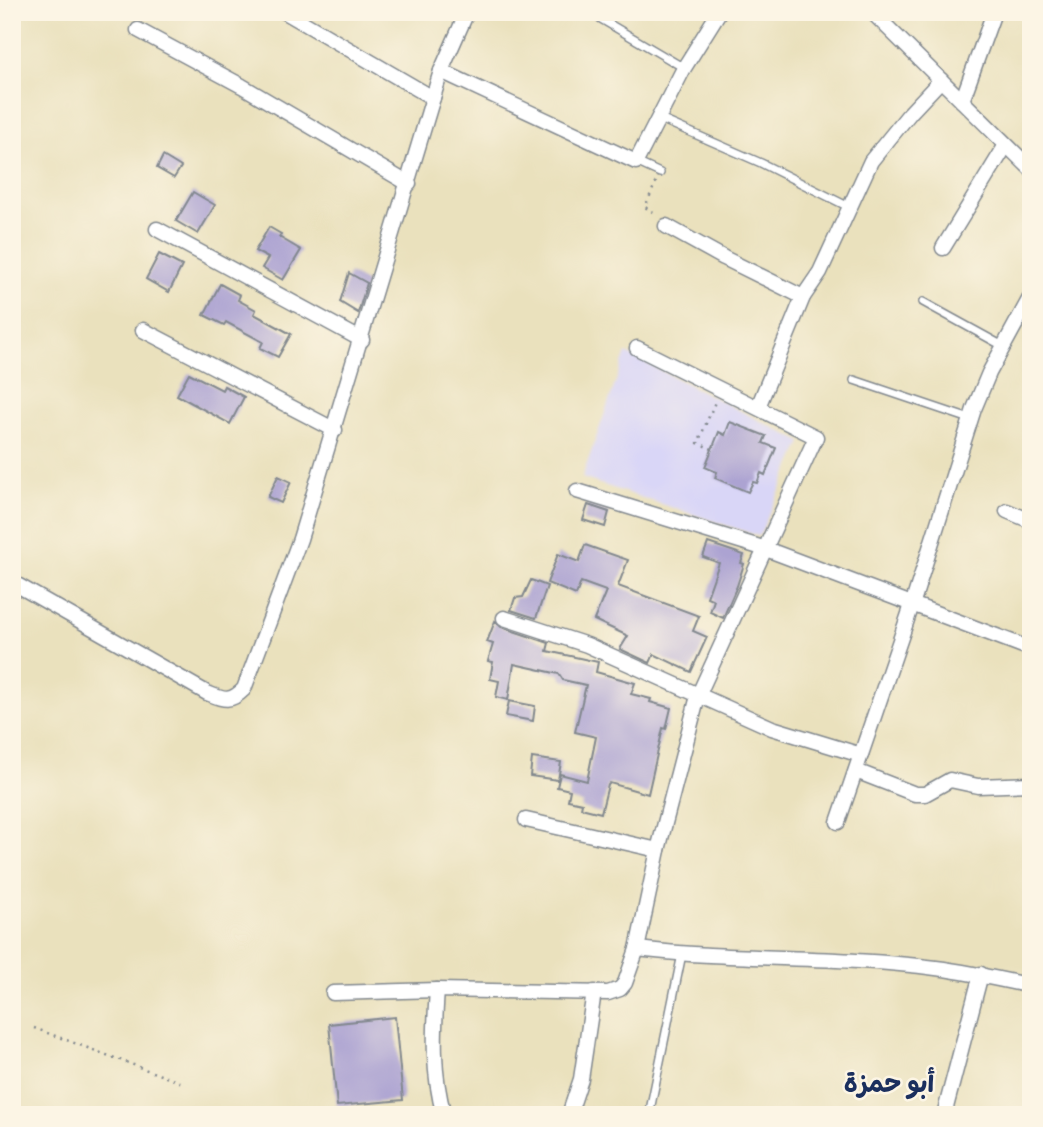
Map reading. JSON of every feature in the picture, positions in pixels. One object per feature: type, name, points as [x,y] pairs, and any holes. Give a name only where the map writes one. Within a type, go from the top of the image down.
[{"type":"street","points":[[285,12],[433,98]]},
{"type":"street","points":[[441,71],[636,162],[684,68],[719,12]]},
{"type":"street","points":[[872,12],[1031,169]]},
{"type":"street","points":[[962,102],[994,12]]},
{"type":"street","points":[[12,582],[207,693],[223,699],[235,698],[244,689],[300,539],[441,71],[466,13]]},
{"type":"street","points":[[138,30],[242,86],[409,184]]},
{"type":"street","points":[[758,407],[803,297],[820,272],[871,161],[903,121],[942,80]]},
{"type":"street","points":[[943,248],[1006,145]]},
{"type":"street","points":[[666,226],[803,297]]},
{"type":"street","points":[[157,229],[362,340]]},
{"type":"street","points":[[838,822],[912,605],[970,419],[989,373],[1031,296]]},
{"type":"street","points":[[143,330],[335,430]]},
{"type":"street","points":[[333,993],[437,990],[615,992],[620,989],[637,949],[658,849],[698,696],[816,436],[637,348]]},
{"type":"street","points":[[577,491],[766,550],[1031,649]]},
{"type":"street","points":[[1007,511],[1031,521]]},
{"type":"street","points":[[504,618],[587,645],[772,728],[861,755]]},
{"type":"street","points":[[856,771],[915,794],[925,794],[950,780],[978,786],[1031,784]]},
{"type":"street","points":[[526,820],[658,849]]},
{"type":"street","points":[[637,949],[682,954],[933,968],[981,974],[1031,986]]},
{"type":"street","points":[[944,1115],[981,974]]},
{"type":"street","points":[[437,990],[433,1057],[438,1095],[444,1115]]},
{"type":"street","points":[[569,1115],[580,1079],[594,992]]},
{"type":"lane","points":[[595,12],[601,19],[684,68]]},
{"type":"lane","points":[[657,118],[761,163],[849,208]]},
{"type":"lane","points":[[636,162],[660,173]]},
{"type":"lane","points":[[923,302],[1003,346]]},
{"type":"lane","points":[[854,380],[970,419]]},
{"type":"lane","points":[[649,1115],[682,954]]},
{"type":"path","points":[[660,173],[645,207],[663,219],[666,226]]},
{"type":"path","points":[[712,449],[698,443],[720,390]]},
{"type":"path","points":[[34,1028],[182,1083]]},
{"type":"shaded area","points":[[626,353],[802,442],[759,536],[582,478]]},
{"type":"building","points":[[163,156],[181,167],[174,178],[157,168]]},
{"type":"building","points":[[193,192],[215,205],[198,234],[176,221]]},
{"type":"building","points":[[269,227],[281,234],[279,237],[301,250],[283,280],[262,268],[268,258],[255,251]]},
{"type":"building","points":[[159,254],[182,266],[169,292],[146,279]]},
{"type":"building","points":[[349,273],[367,283],[358,313],[340,302]]},
{"type":"building","points":[[220,284],[240,295],[238,300],[256,310],[254,314],[291,334],[278,357],[260,348],[263,342],[226,322],[224,325],[204,315]]},
{"type":"building","points":[[189,373],[222,390],[224,386],[244,397],[230,424],[177,395]]},
{"type":"building","points":[[730,422],[766,436],[763,443],[776,448],[765,475],[761,473],[757,483],[753,482],[748,492],[715,478],[717,472],[705,467],[719,432],[725,435]]},
{"type":"building","points":[[278,476],[291,482],[281,503],[268,497]]},
{"type":"building","points":[[588,505],[609,512],[605,527],[583,520]]},
{"type":"building","points":[[708,543],[744,555],[737,586],[723,618],[710,612],[714,600],[707,597],[719,563],[703,557]]},
{"type":"building","points":[[585,545],[628,560],[618,586],[699,616],[693,631],[707,637],[691,672],[654,654],[650,663],[620,649],[628,636],[594,620],[606,591],[581,582],[576,595],[547,583],[558,554],[579,562]]},
{"type":"building","points":[[531,580],[547,586],[536,618],[511,610],[515,598],[523,597]]},
{"type":"building","points":[[495,621],[501,627],[549,643],[547,651],[598,662],[596,672],[635,683],[631,694],[671,708],[666,729],[663,728],[648,794],[610,783],[601,813],[581,808],[582,803],[568,800],[570,790],[557,787],[560,774],[587,781],[596,737],[575,732],[586,685],[563,680],[559,674],[514,664],[508,700],[496,697],[499,681],[490,679],[493,662],[488,661],[493,644],[487,642]]},
{"type":"building","points":[[509,701],[535,706],[533,721],[506,716]]},
{"type":"building","points":[[532,758],[561,762],[558,780],[530,776]]},
{"type":"building","points":[[395,1017],[403,1100],[337,1106],[329,1024]]},
{"type":"district","name":"أبو حمزة","points":[[889,1082]]}]
